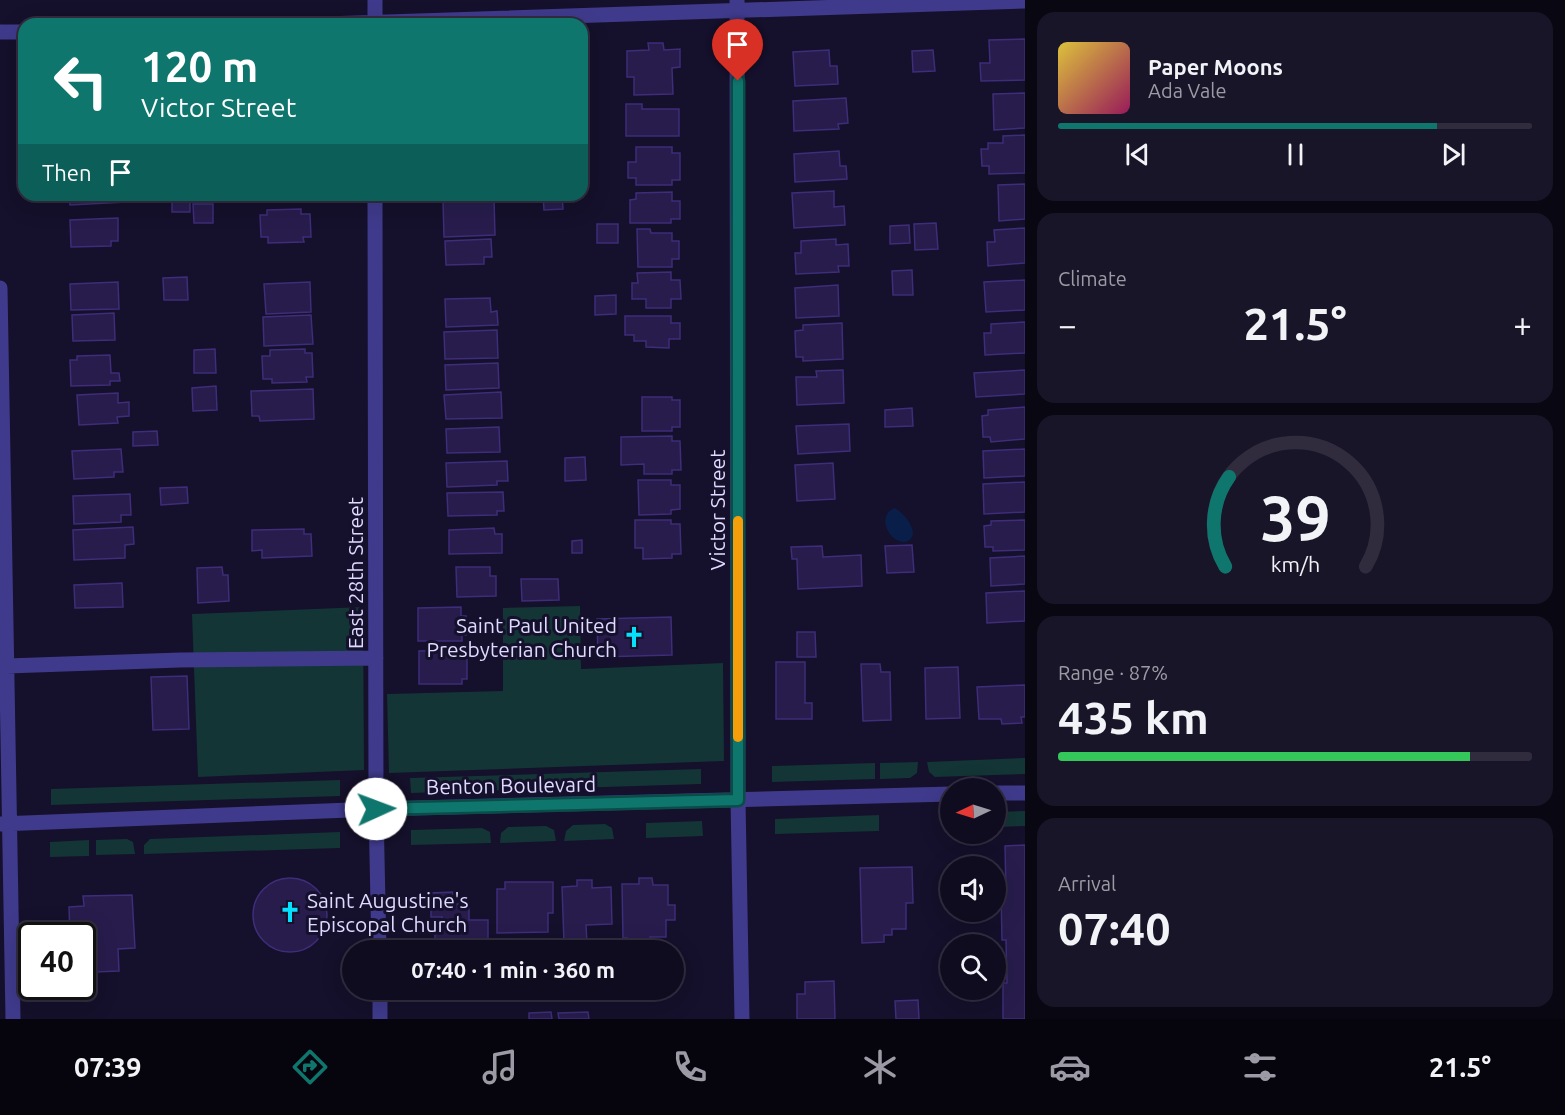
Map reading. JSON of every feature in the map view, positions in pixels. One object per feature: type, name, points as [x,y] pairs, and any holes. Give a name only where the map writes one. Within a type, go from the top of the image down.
[{"type":"street","points":[[375,0],[375,18]]},
{"type":"street","points":[[476,18],[738,5],[1025,1]]},
{"type":"street","name":"Victor Street","points":[[738,5],[738,800],[742,1019]]},
{"type":"street","points":[[0,32],[18,32]]},
{"type":"street","name":"East 28th Street","points":[[375,201],[376,809],[379,940]]},
{"type":"street","points":[[0,288],[7,666],[5,824],[14,1019]]},
{"type":"street","points":[[7,666],[180,660],[376,658]]},
{"type":"street","points":[[1006,793],[1025,792]]},
{"type":"street","name":"Benton Boulevard","points":[[5,824],[376,809],[940,794]]},
{"type":"street","points":[[380,1000],[380,1019]]},
{"type":"green space","points":[[580,606],[581,669],[723,663],[724,761],[389,773],[387,694],[503,691],[503,608]]},
{"type":"green space","points":[[363,607],[364,770],[198,777],[192,614]]},
{"type":"green space","points":[[1025,758],[1025,774],[935,777],[929,772],[927,762]]},
{"type":"green space","points":[[918,762],[917,773],[910,778],[880,779],[880,763]]},
{"type":"green space","points":[[875,763],[875,779],[772,782],[772,766]]},
{"type":"green space","points":[[701,769],[701,784],[411,793],[410,778]]},
{"type":"green space","points":[[340,780],[340,796],[51,805],[51,789]]},
{"type":"green space","points":[[1025,811],[1025,826],[1006,827],[1006,812]]},
{"type":"green space","points":[[879,815],[879,831],[775,834],[775,819]]},
{"type":"green space","points":[[702,821],[703,836],[646,838],[646,823]]},
{"type":"green space","points":[[605,824],[612,828],[614,839],[564,841],[566,831],[573,825]]},
{"type":"green space","points":[[546,826],[554,830],[556,841],[500,843],[501,833],[508,827]]},
{"type":"green space","points":[[482,828],[490,832],[491,843],[411,845],[411,830]]},
{"type":"green space","points":[[340,832],[340,848],[144,854],[144,845],[150,839]]},
{"type":"green space","points":[[127,839],[133,842],[135,854],[96,855],[96,840]]},
{"type":"green space","points":[[89,840],[89,856],[50,857],[50,842]]},
{"type":"water","points":[[894,508],[910,523],[913,533],[912,538],[908,541],[897,540],[888,531],[885,519]]},
{"type":"building","points":[[1025,39],[1025,80],[981,81],[980,63],[990,63],[989,40]]},
{"type":"building","points":[[648,43],[663,43],[664,50],[680,49],[680,67],[672,68],[673,94],[634,95],[634,77],[627,77],[627,51],[649,50]]},
{"type":"building","points":[[829,50],[830,66],[837,66],[838,84],[795,86],[793,52]]},
{"type":"building","points":[[933,50],[935,71],[913,72],[912,51]]},
{"type":"building","points":[[1025,93],[1025,128],[994,130],[993,94]]},
{"type":"building","points":[[846,98],[848,123],[838,124],[839,129],[794,131],[793,101]]},
{"type":"building","points":[[626,104],[642,104],[642,109],[679,109],[679,136],[626,136]]},
{"type":"building","points":[[1025,135],[1025,173],[989,174],[989,166],[982,166],[981,149],[988,149],[988,143],[1003,143],[1003,136]]},
{"type":"building","points":[[636,147],[672,147],[672,153],[680,153],[680,180],[672,180],[672,185],[636,185],[636,178],[628,178],[628,162],[636,162]]},
{"type":"building","points":[[839,151],[840,166],[846,166],[847,179],[795,182],[794,154]]},
{"type":"building","points":[[1025,184],[1025,219],[999,221],[998,185]]},
{"type":"building","points":[[834,191],[834,207],[844,206],[845,225],[794,228],[792,193]]},
{"type":"building","points":[[672,192],[672,201],[680,201],[680,219],[671,219],[671,223],[630,223],[630,200],[636,199],[636,193]]},
{"type":"building","points":[[70,201],[126,201],[126,202],[70,205]]},
{"type":"building","points":[[172,201],[190,201],[190,212],[172,212]]},
{"type":"building","points":[[443,201],[494,201],[495,235],[444,237]]},
{"type":"building","points":[[543,201],[562,201],[563,209],[544,210]]},
{"type":"building","points":[[193,204],[213,204],[213,223],[194,223]]},
{"type":"building","points":[[301,209],[301,214],[310,214],[311,237],[303,237],[304,242],[268,243],[268,237],[261,237],[260,215],[267,215],[267,210]]},
{"type":"building","points":[[118,218],[118,241],[111,241],[111,246],[71,247],[70,220]]},
{"type":"building","points":[[936,223],[938,249],[915,250],[914,224]]},
{"type":"building","points":[[597,224],[618,224],[618,243],[597,243]]},
{"type":"building","points":[[909,225],[910,243],[890,244],[890,226]]},
{"type":"building","points":[[1025,228],[1025,263],[988,266],[987,242],[995,242],[994,230]]},
{"type":"building","points":[[637,229],[650,229],[651,233],[672,233],[672,241],[679,241],[679,259],[672,259],[672,267],[638,267]]},
{"type":"building","points":[[491,239],[492,257],[484,257],[484,264],[446,265],[445,241]]},
{"type":"building","points":[[836,239],[836,245],[848,244],[849,266],[838,266],[839,272],[796,274],[795,253],[801,253],[801,241]]},
{"type":"building","points":[[912,270],[913,295],[893,295],[892,271]]},
{"type":"building","points":[[671,272],[671,280],[680,280],[681,299],[671,299],[671,308],[646,308],[646,299],[632,299],[632,283],[638,283],[637,273]]},
{"type":"building","points":[[187,277],[188,300],[164,300],[163,278]]},
{"type":"building","points":[[1025,280],[1025,310],[986,312],[984,282]]},
{"type":"building","points":[[118,282],[119,309],[71,310],[70,284]]},
{"type":"building","points":[[310,282],[311,312],[266,314],[264,284]]},
{"type":"building","points":[[838,285],[839,316],[796,318],[795,288]]},
{"type":"building","points":[[616,295],[616,314],[595,315],[595,296]]},
{"type":"building","points":[[490,298],[491,312],[497,311],[498,325],[446,327],[445,299]]},
{"type":"building","points":[[114,313],[115,340],[73,341],[72,315]]},
{"type":"building","points":[[311,315],[313,344],[264,346],[263,317]]},
{"type":"building","points":[[625,316],[671,316],[671,323],[680,323],[680,339],[669,339],[669,348],[646,347],[646,341],[634,341],[634,335],[625,335]]},
{"type":"building","points":[[1025,322],[1025,353],[985,355],[984,333],[991,333],[991,324]]},
{"type":"building","points":[[842,323],[843,359],[803,361],[803,357],[796,357],[795,331],[803,330],[803,325]]},
{"type":"building","points":[[497,330],[498,358],[445,359],[444,332]]},
{"type":"building","points":[[215,349],[216,373],[194,373],[194,350]]},
{"type":"building","points":[[305,349],[305,353],[312,353],[313,377],[306,377],[307,382],[272,383],[272,379],[263,379],[262,356],[270,356],[270,350]]},
{"type":"building","points":[[110,355],[111,373],[119,373],[120,381],[110,381],[110,385],[71,386],[70,360],[77,360],[77,356]]},
{"type":"building","points":[[498,363],[499,388],[446,390],[445,365]]},
{"type":"building","points":[[843,370],[844,403],[797,405],[796,377],[817,377],[816,371]]},
{"type":"building","points":[[1025,370],[1025,394],[976,397],[974,373]]},
{"type":"building","points":[[216,386],[217,410],[193,411],[192,388]]},
{"type":"building","points":[[313,389],[314,419],[260,421],[259,416],[252,416],[251,391]]},
{"type":"building","points":[[501,392],[502,418],[446,419],[444,395]]},
{"type":"building","points":[[118,393],[118,403],[129,402],[129,416],[117,417],[118,423],[79,425],[77,395]]},
{"type":"building","points":[[642,397],[672,397],[672,400],[680,400],[680,427],[672,427],[672,431],[642,431]]},
{"type":"building","points":[[1025,407],[1025,439],[991,442],[990,437],[983,437],[982,416],[988,415],[988,410]]},
{"type":"building","points":[[912,408],[913,426],[885,427],[885,410]]},
{"type":"building","points":[[849,424],[850,451],[798,454],[796,426]]},
{"type":"building","points":[[499,427],[500,452],[447,453],[446,429]]},
{"type":"building","points":[[157,431],[158,445],[133,446],[133,432]]},
{"type":"building","points":[[672,436],[672,441],[680,441],[681,470],[672,470],[672,474],[644,474],[644,464],[621,465],[621,437]]},
{"type":"building","points":[[121,449],[123,472],[114,472],[114,477],[74,479],[72,451]]},
{"type":"building","points":[[1025,449],[1025,476],[984,478],[983,451]]},
{"type":"building","points":[[585,457],[586,480],[565,481],[565,458]]},
{"type":"building","points":[[507,461],[508,481],[497,481],[497,485],[447,487],[446,463]]},
{"type":"building","points":[[833,463],[835,499],[797,501],[795,465]]},
{"type":"building","points":[[638,480],[671,480],[671,485],[680,485],[680,509],[671,510],[671,514],[639,515]]},
{"type":"building","points":[[1025,482],[1025,512],[984,514],[983,484]]},
{"type":"building","points":[[187,487],[188,503],[161,505],[160,488]]},
{"type":"building","points":[[503,492],[504,511],[497,511],[497,515],[448,516],[447,493]]},
{"type":"building","points":[[130,494],[131,515],[121,515],[121,522],[74,524],[73,496]]},
{"type":"building","points":[[635,520],[671,520],[671,524],[680,524],[681,554],[672,554],[672,558],[643,559],[643,548],[635,548]]},
{"type":"building","points":[[1025,520],[1025,550],[993,551],[993,547],[985,547],[984,526],[991,525],[991,521]]},
{"type":"building","points":[[133,527],[134,544],[125,545],[125,558],[74,560],[73,530]]},
{"type":"building","points":[[494,528],[495,534],[502,534],[502,553],[449,554],[449,530]]},
{"type":"building","points":[[304,529],[304,534],[311,534],[312,556],[262,558],[262,550],[252,551],[252,530]]},
{"type":"building","points":[[582,540],[582,553],[572,553],[572,541]]},
{"type":"building","points":[[912,545],[914,572],[887,573],[885,546]]},
{"type":"building","points":[[822,546],[823,557],[861,555],[862,586],[798,589],[797,559],[792,559],[791,547]]},
{"type":"building","points":[[1025,556],[1025,584],[991,586],[990,558]]},
{"type":"building","points":[[222,567],[223,575],[228,575],[229,601],[198,603],[197,568]]},
{"type":"building","points":[[456,567],[490,567],[490,576],[496,576],[496,596],[457,597]]},
{"type":"building","points":[[521,579],[558,579],[559,600],[522,601]]},
{"type":"building","points":[[122,583],[123,607],[75,608],[74,585]]},
{"type":"building","points":[[1025,591],[1025,621],[987,623],[986,593]]},
{"type":"building","points":[[461,607],[461,616],[466,616],[466,635],[462,635],[462,641],[418,641],[418,608]]},
{"type":"building","name":"Saint Paul United Presbyterian Church","points":[[671,617],[672,655],[598,657],[597,619]]},
{"type":"building","points":[[797,632],[815,632],[816,657],[797,657]]},
{"type":"building","points":[[462,650],[462,658],[467,658],[467,679],[462,679],[462,684],[419,684],[419,651]]},
{"type":"building","points":[[776,662],[805,662],[805,703],[812,703],[812,719],[776,719]]},
{"type":"building","points":[[861,664],[880,664],[881,672],[890,672],[891,720],[863,721]]},
{"type":"building","points":[[958,667],[960,718],[926,719],[925,668]]},
{"type":"building","points":[[187,676],[189,729],[153,730],[151,677]]},
{"type":"building","points":[[1025,685],[1025,717],[1021,717],[1022,723],[1002,724],[1001,719],[979,719],[977,687]]},
{"type":"building","points":[[1025,845],[1025,1019],[1003,1019],[1003,1000],[1006,1000],[1007,983],[1006,934],[1002,934],[1002,922],[1006,922],[1005,846]]},
{"type":"building","points":[[912,867],[913,903],[906,903],[906,929],[892,929],[892,935],[884,935],[884,942],[862,943],[860,868]]},
{"type":"building","name":"Saint Augustine's Episcopal Church","points":[[283,878],[297,878],[311,884],[321,894],[327,908],[325,929],[311,946],[297,952],[283,952],[269,946],[259,936],[253,922],[253,908],[259,894],[269,884]]},
{"type":"building","points":[[639,878],[652,878],[653,885],[668,885],[668,905],[675,905],[675,920],[666,920],[666,937],[650,937],[650,940],[623,938],[622,884],[639,884]]},
{"type":"building","points":[[577,880],[592,880],[592,888],[611,887],[612,924],[586,925],[587,940],[564,940],[562,887],[577,886]]},
{"type":"building","points":[[505,882],[553,882],[553,913],[548,913],[548,932],[497,933],[497,889],[505,889]]},
{"type":"building","points":[[453,892],[452,904],[469,904],[469,920],[488,920],[488,940],[435,940],[435,931],[442,931],[442,917],[431,917],[431,893]]},
{"type":"building","points":[[132,895],[135,948],[118,949],[119,971],[96,972],[96,922],[70,922],[69,907],[84,906],[83,896]]},
{"type":"building","points":[[834,981],[835,1019],[797,1019],[797,994],[805,994],[805,982]]},
{"type":"building","points":[[918,1000],[919,1019],[896,1019],[895,1001]]},
{"type":"building","points":[[551,1012],[552,1019],[529,1019],[529,1013]]},
{"type":"building","points":[[588,1012],[589,1019],[559,1019],[558,1013]]},
{"type":"slow traffic","points":[[738,521],[738,737]]},
{"type":"place","name":"Saint Paul United Presbyterian Church","points":[[634,637]]},
{"type":"place","name":"Saint Augustine's Episcopal Church","points":[[290,912]]},
{"type":"route","points":[[376,809],[738,800],[738,81]]}]
